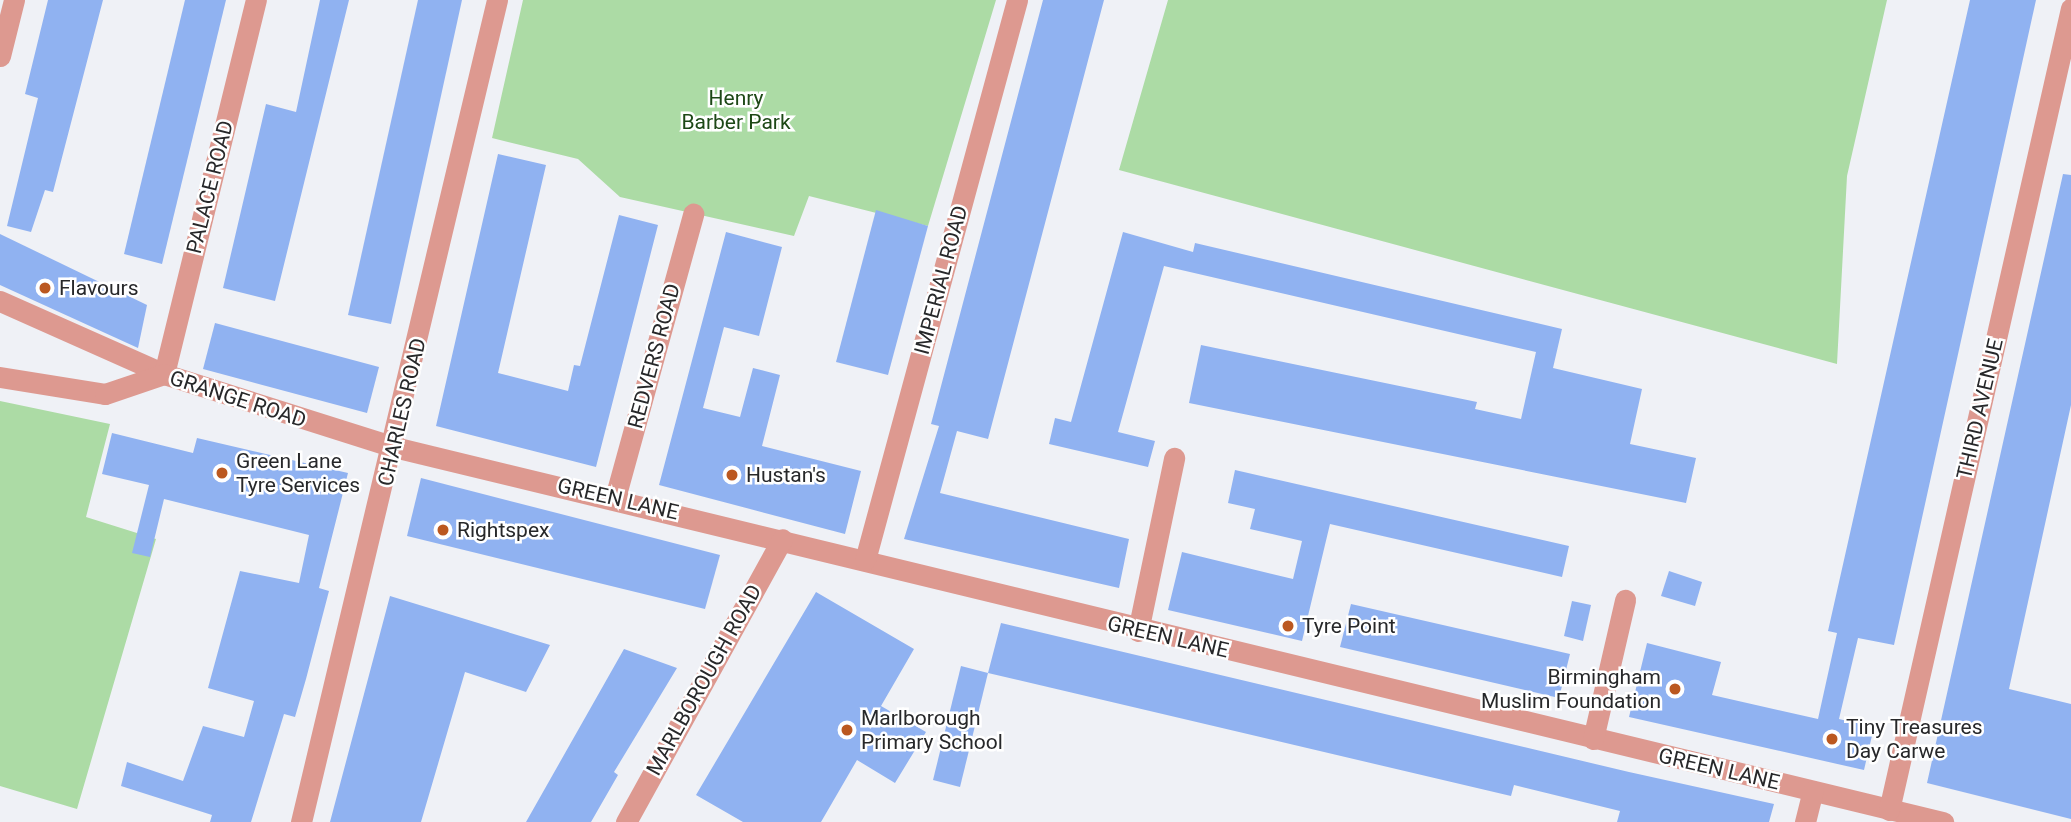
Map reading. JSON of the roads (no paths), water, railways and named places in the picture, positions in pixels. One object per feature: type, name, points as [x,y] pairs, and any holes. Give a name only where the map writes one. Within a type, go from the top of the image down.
[{"type":"street","points":[[0,56],[14,0]]},
{"type":"street","name":"PALACE ROAD","points":[[164,374],[256,0]]},
{"type":"street","name":"CHARLES ROAD","points":[[301,822],[394,447],[497,0]]},
{"type":"street","name":"IMPERIAL ROAD","points":[[865,560],[1017,0]]},
{"type":"street","name":"THIRD AVENUE","points":[[1889,810],[2071,8]]},
{"type":"street","name":"REDVERS ROAD","points":[[615,498],[693,214]]},
{"type":"street","points":[[0,300],[164,374]]},
{"type":"street","name":"GRANGE ROAD","points":[[0,377],[105,394],[164,374],[394,447]]},
{"type":"street","name":"GREEN LANE","points":[[394,447],[782,539],[1138,631],[1943,822]]},
{"type":"street","points":[[1138,631],[1174,458]]},
{"type":"street","name":"MARLBOROUGH ROAD","points":[[626,822],[782,539]]},
{"type":"street","points":[[1593,739],[1625,600]]},
{"type":"street","points":[[1805,822],[1813,791]]},
{"type":"place","name":"Flavours","points":[[45,288]]},
{"type":"place","name":"Green Lane Tyre Services","points":[[222,473]]},
{"type":"place","name":"Hustan's","points":[[732,475]]},
{"type":"place","name":"Rightspex","points":[[443,530]]},
{"type":"place","name":"Tyre Point","points":[[1288,626]]},
{"type":"place","name":"Birmingham Muslim Foundation","points":[[1675,689]]},
{"type":"place","name":"Marlborough Primary School","points":[[847,730]]},
{"type":"place","name":"Tiny Treasures Day Carwe","points":[[1832,739]]},
{"type":"park label","name":"Henry Barber Park","points":[[736,110]]}]
